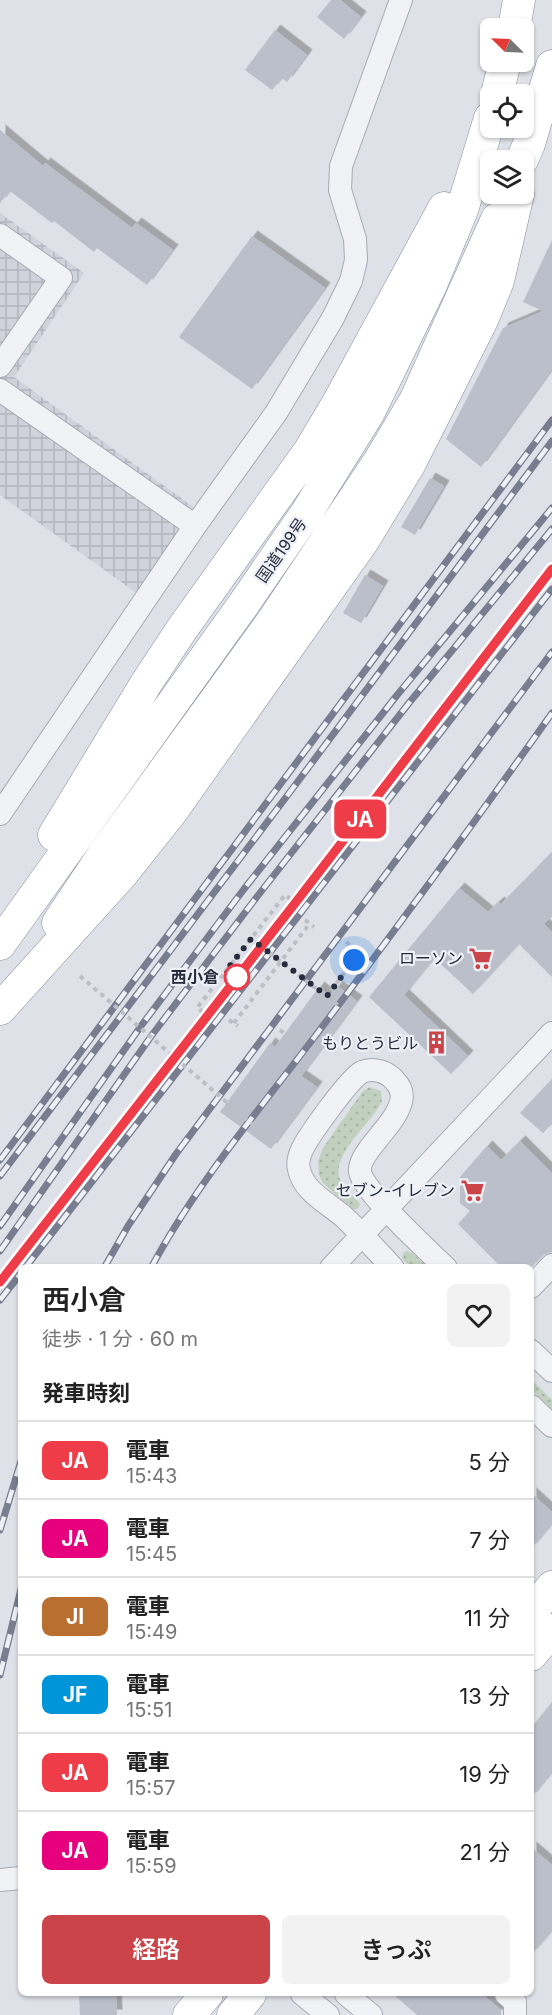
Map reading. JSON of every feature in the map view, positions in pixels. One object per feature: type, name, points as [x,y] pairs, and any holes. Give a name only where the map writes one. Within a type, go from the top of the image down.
[{"type":"highway","points":[[516,18],[519,0]]},
{"type":"highway","points":[[527,150],[552,66]]},
{"type":"highway","points":[[0,915],[41,857],[147,682],[182,629],[310,450],[338,403],[481,138]]},
{"type":"highway","name":"国道199号","points":[[0,944],[243,605],[307,512],[369,412],[430,287],[462,210],[484,138]]},
{"type":"highway","name":"国道199号","points":[[0,1008],[111,844],[272,622],[380,460],[415,401],[504,204]]},
{"type":"highway","points":[[0,1008],[122,874],[172,811],[363,541],[409,465],[483,318],[498,281],[516,204]]},
{"type":"highway","points":[[534,1608],[552,1587]]},
{"type":"highway","points":[[534,1651],[552,1630]]},
{"type":"highway","points":[[189,2015],[205,1996]]},
{"type":"highway","points":[[233,2015],[248,1996]]},
{"type":"street","points":[[0,814],[195,526],[276,413],[333,318],[351,282],[356,260],[355,238],[340,190],[341,166],[401,0]]},
{"type":"street","points":[[0,235],[61,278],[0,366]]},
{"type":"street","points":[[0,390],[195,526]]},
{"type":"street","points":[[335,1264],[552,1033]]},
{"type":"street","points":[[389,1264],[345,1218],[306,1185],[301,1177],[298,1162],[305,1144],[349,1084],[362,1072],[368,1070],[387,1074],[401,1089],[402,1097],[397,1111],[366,1152],[360,1164],[362,1178],[387,1209],[442,1264]]},
{"type":"street","points":[[534,1284],[552,1265]]},
{"type":"street","points":[[534,1354],[552,1371]]},
{"type":"street","points":[[534,1409],[552,1426]]},
{"type":"street","points":[[304,1996],[328,2015]]},
{"type":"street","points":[[348,1996],[371,2015]]},
{"type":"path","points":[[203,1012],[197,1008],[279,902],[285,895],[292,900]]},
{"type":"path","points":[[229,1020],[236,1023],[281,961],[311,926],[305,920]]},
{"type":"path","points":[[251,939],[347,1012],[267,1119],[281,1131]]},
{"type":"path","points":[[346,942],[365,956]]},
{"type":"path","points":[[293,1041],[360,952]]},
{"type":"path","points":[[80,975],[273,1142],[303,1103]]},
{"type":"path","points":[[280,1030],[299,1045]]},
{"type":"shaded area","points":[[0,213],[84,273],[14,377],[199,511],[142,597],[0,495]]},
{"type":"green space","points":[[369,1087],[381,1091],[382,1101],[346,1151],[339,1172],[341,1182],[360,1204],[358,1208],[352,1210],[323,1183],[319,1175],[318,1161],[323,1148],[362,1092]]},
{"type":"green space","points":[[407,1251],[412,1253],[425,1264],[407,1264],[402,1258],[403,1253]]},
{"type":"green space","points":[[534,1382],[552,1400],[552,1410],[534,1392]]},
{"type":"building","points":[[331,0],[340,0],[361,17],[344,39],[317,17]]},
{"type":"building","points":[[275,30],[307,55],[287,82],[282,78],[272,90],[245,70]]},
{"type":"building","points":[[0,130],[43,166],[45,163],[132,228],[136,223],[173,250],[147,285],[97,248],[94,252],[10,191],[0,203]]},
{"type":"building","points":[[252,236],[325,288],[252,389],[179,337]]},
{"type":"building","points":[[552,240],[552,369],[481,467],[446,439],[503,328],[543,311],[523,302]]},
{"type":"building","points":[[430,478],[444,486],[415,535],[401,527]]},
{"type":"building","points":[[365,575],[383,586],[361,623],[343,613]]},
{"type":"building","points":[[552,852],[552,916],[544,924],[552,932],[552,977],[519,944],[473,994],[434,958],[404,995],[468,1056],[451,1074],[369,997],[459,888],[488,912],[499,902],[501,904]]},
{"type":"building","points":[[337,986],[357,1001],[301,1076],[317,1087],[271,1149],[220,1112],[270,1043],[275,1047],[319,987],[330,996]]},
{"type":"building","points":[[552,1079],[552,1123],[543,1133],[520,1113]]},
{"type":"building","points":[[520,1141],[552,1173],[552,1252],[543,1255],[534,1265],[498,1264],[458,1224],[470,1211],[460,1203],[460,1177],[487,1146],[501,1160]]},
{"type":"building","points":[[534,1496],[552,1512],[552,1524],[534,1545]]},
{"type":"building","points":[[552,1702],[552,1772],[534,1794],[534,1724]]},
{"type":"building","points":[[534,1850],[552,1865],[552,1931],[534,1952]]},
{"type":"building","points":[[79,1996],[116,1996],[117,2015],[80,2015]]},
{"type":"building","points":[[395,1996],[484,1996],[501,2010],[501,2015],[417,2015]]},
{"type":"railway","points":[[0,1160],[552,420]]},
{"type":"railway","points":[[0,1176],[552,441]]},
{"type":"railway","points":[[0,1226],[141,1026],[244,889],[398,694],[552,508]]},
{"type":"railway","points":[[0,1251],[152,1035],[256,898],[409,703],[552,529]]},
{"type":"railway","points":[[0,1282],[552,569]]},
{"type":"railway","points":[[28,1264],[552,589]]},
{"type":"railway","points":[[106,1264],[128,1226],[176,1154],[552,652]]},
{"type":"railway","points":[[153,1264],[208,1177],[406,915],[552,713]]},
{"type":"railway","points":[[0,1300],[18,1277]]},
{"type":"railway","points":[[0,1530],[18,1471]]},
{"type":"railway","points":[[0,1675],[18,1601]]},
{"type":"train","name":"JA","points":[[0,1282],[552,569]]},
{"type":"place","name":"ローソン","points":[[481,958]]},
{"type":"place","name":"西小倉","points":[[237,977]]},
{"type":"place","name":"もりとうビル","points":[[436,1043]]},
{"type":"place","name":"セブン-イレブン","points":[[473,1190]]},
{"type":"route","points":[[237,977],[225,972],[251,939],[327,996],[354,960]]}]
